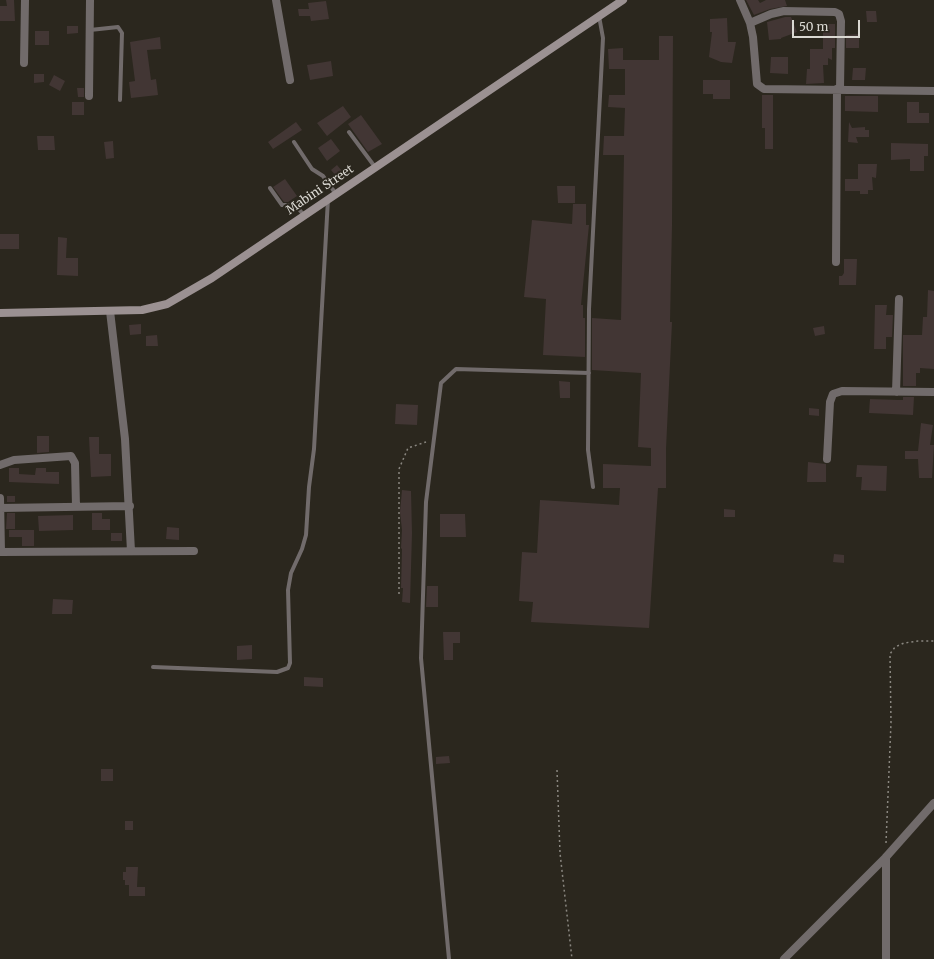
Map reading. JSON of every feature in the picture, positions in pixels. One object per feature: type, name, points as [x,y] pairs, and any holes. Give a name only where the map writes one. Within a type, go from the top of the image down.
[{"type":"main road","name":"Mabini Street","points":[[0,313],[142,310],[167,304],[212,278],[623,0]]},
{"type":"street","points":[[24,63],[25,0]]},
{"type":"street","points":[[89,96],[90,0]]},
{"type":"street","points":[[276,0],[290,80]]},
{"type":"street","points":[[740,0],[750,23],[756,79],[760,87],[764,89],[934,91]]},
{"type":"street","points":[[750,23],[771,14],[784,11],[835,12],[840,14],[836,262]]},
{"type":"street","points":[[896,392],[899,299]]},
{"type":"street","points":[[110,311],[126,439],[131,551]]},
{"type":"street","points":[[827,459],[830,402],[833,394],[842,391],[934,392]]},
{"type":"street","points":[[0,465],[14,460],[71,456],[75,463],[76,507]]},
{"type":"street","points":[[0,498],[1,552],[194,550]]},
{"type":"street","points":[[0,508],[130,506]]},
{"type":"street","points":[[784,959],[886,857],[934,803]]},
{"type":"street","points":[[886,857],[886,959]]},
{"type":"lane","points":[[593,487],[588,450],[589,309],[603,38],[598,16]]},
{"type":"lane","points":[[90,30],[118,27],[122,32],[120,100]]},
{"type":"lane","points":[[349,132],[375,168]]},
{"type":"lane","points":[[294,142],[312,169],[323,176],[336,194]]},
{"type":"lane","points":[[270,188],[282,206],[295,205],[304,215]]},
{"type":"lane","points":[[153,667],[277,672],[285,670],[290,663],[288,590],[291,573],[306,535],[309,487],[314,448],[328,199]]},
{"type":"lane","points":[[449,959],[421,658],[426,502],[441,383],[456,369],[589,373]]},
{"type":"path","points":[[399,594],[399,469],[408,448],[434,440]]},
{"type":"path","points":[[886,857],[891,723],[890,654],[894,647],[904,643],[934,641]]},
{"type":"path","points":[[557,770],[560,852],[572,959]]},
{"type":"building","points":[[6,0],[14,0],[15,21],[0,21],[0,6],[7,6]]},
{"type":"building","points":[[746,0],[758,0],[760,3],[766,0],[785,0],[787,6],[770,9],[754,15]]},
{"type":"building","points":[[326,1],[329,19],[311,21],[310,16],[299,16],[298,9],[309,9],[308,3]]},
{"type":"building","points":[[866,11],[876,11],[877,22],[867,22]]},
{"type":"building","points":[[785,17],[791,17],[797,32],[781,39],[769,40],[767,22]]},
{"type":"building","points":[[727,18],[728,42],[736,42],[732,63],[721,62],[709,57],[712,32],[710,32],[710,19]]},
{"type":"building","points":[[823,24],[835,24],[835,48],[832,48],[832,60],[828,58],[828,65],[823,65],[824,83],[806,84],[807,69],[810,69],[810,49],[823,49]]},
{"type":"building","points":[[67,26],[78,26],[78,33],[67,34]]},
{"type":"building","points":[[35,31],[49,31],[49,45],[35,45]]},
{"type":"building","points":[[859,34],[859,48],[846,48],[846,35]]},
{"type":"building","points":[[659,36],[673,36],[670,322],[672,322],[666,449],[666,488],[658,488],[649,628],[531,622],[533,602],[519,601],[522,552],[537,553],[540,500],[619,505],[620,488],[603,488],[603,464],[651,466],[651,448],[638,447],[641,373],[592,370],[592,318],[621,320],[624,155],[603,155],[604,136],[624,136],[625,108],[608,107],[609,95],[625,95],[625,69],[609,69],[608,49],[623,48],[623,60],[659,60]]},
{"type":"building","points":[[160,37],[161,49],[147,50],[151,80],[156,79],[158,95],[131,98],[129,82],[135,81],[130,42]]},
{"type":"building","points":[[771,57],[788,57],[788,74],[770,73]]},
{"type":"building","points":[[331,61],[333,76],[310,80],[307,65]]},
{"type":"building","points":[[853,68],[866,68],[865,80],[852,80]]},
{"type":"building","points":[[34,74],[44,74],[44,82],[34,83]]},
{"type":"building","points":[[54,75],[65,81],[60,91],[49,85]]},
{"type":"building","points":[[703,80],[730,80],[730,99],[713,99],[713,94],[703,94]]},
{"type":"building","points":[[77,88],[84,88],[84,97],[78,97]]},
{"type":"building","points":[[762,95],[773,95],[773,149],[765,149],[765,128],[762,128]]},
{"type":"building","points":[[845,96],[878,96],[878,112],[845,111]]},
{"type":"building","points":[[72,102],[84,102],[84,115],[72,115]]},
{"type":"building","points":[[907,102],[919,102],[919,113],[929,113],[929,123],[907,123]]},
{"type":"building","points":[[343,106],[351,117],[327,136],[317,123]]},
{"type":"building","points":[[361,115],[382,144],[368,152],[348,124]]},
{"type":"building","points":[[296,122],[302,130],[273,149],[268,142]]},
{"type":"building","points":[[849,122],[852,128],[865,127],[865,130],[869,130],[869,137],[856,137],[858,143],[848,142]]},
{"type":"building","points":[[37,136],[54,136],[55,150],[38,150]]},
{"type":"building","points":[[331,139],[340,151],[327,161],[318,148]]},
{"type":"building","points":[[113,141],[114,158],[106,159],[104,142]]},
{"type":"building","points":[[891,143],[928,144],[928,156],[924,156],[924,171],[910,171],[910,159],[891,160]]},
{"type":"building","points":[[858,164],[877,164],[876,178],[872,177],[873,190],[868,190],[868,194],[860,194],[860,191],[845,191],[845,179],[858,179]]},
{"type":"building","points":[[337,165],[342,171],[336,176],[331,170]]},
{"type":"building","points":[[285,179],[297,196],[288,202],[284,202],[273,187]]},
{"type":"building","points":[[557,186],[575,186],[575,203],[558,203]]},
{"type":"building","points":[[573,204],[586,204],[586,225],[589,225],[581,305],[583,305],[583,318],[585,318],[585,357],[543,355],[546,299],[524,297],[532,220],[572,224]]},
{"type":"building","points":[[0,234],[19,234],[19,249],[0,249]]},
{"type":"building","points":[[58,237],[67,238],[66,258],[78,258],[78,276],[57,275]]},
{"type":"building","points":[[844,259],[857,259],[856,285],[839,285],[839,276],[842,276],[844,273]]},
{"type":"building","points":[[928,290],[934,291],[934,369],[920,368],[920,373],[916,373],[916,386],[903,386],[903,335],[922,335],[923,317],[927,317]]},
{"type":"building","points":[[875,305],[887,305],[886,315],[893,315],[892,337],[886,337],[886,349],[874,349]]},
{"type":"building","points":[[141,324],[141,334],[130,335],[129,325]]},
{"type":"building","points":[[824,326],[825,334],[815,336],[813,328]]},
{"type":"building","points":[[157,335],[158,346],[146,346],[146,336]]},
{"type":"building","points":[[559,381],[570,382],[570,398],[560,398]]},
{"type":"building","points":[[903,397],[914,397],[913,415],[869,413],[870,399],[903,400]]},
{"type":"building","points":[[396,404],[418,405],[417,425],[395,424]]},
{"type":"building","points":[[809,408],[819,409],[819,416],[809,415]]},
{"type":"building","points":[[921,423],[933,425],[930,445],[934,445],[932,478],[919,478],[918,459],[905,459],[905,451],[918,451]]},
{"type":"building","points":[[37,436],[49,436],[49,452],[37,453]]},
{"type":"building","points":[[89,437],[99,437],[99,454],[111,454],[111,476],[91,477]]},
{"type":"building","points":[[808,462],[826,464],[826,482],[807,482]]},
{"type":"building","points":[[857,465],[887,466],[886,491],[861,490],[862,477],[856,477]]},
{"type":"building","points":[[9,468],[19,468],[19,474],[35,475],[36,468],[46,468],[46,472],[59,472],[59,484],[9,482]]},
{"type":"building","points":[[402,490],[411,491],[412,533],[410,603],[402,602],[403,588],[401,588],[402,530],[400,512]]},
{"type":"building","points":[[7,496],[15,496],[15,502],[7,502]]},
{"type":"building","points":[[724,509],[735,510],[735,517],[724,517]]},
{"type":"building","points":[[7,513],[15,513],[15,529],[6,529]]},
{"type":"building","points":[[92,513],[102,513],[102,519],[110,519],[110,530],[92,530]]},
{"type":"building","points":[[440,514],[465,514],[466,537],[440,537]]},
{"type":"building","points":[[73,515],[73,530],[39,531],[38,516]]},
{"type":"building","points":[[167,527],[179,528],[179,540],[166,539]]},
{"type":"building","points":[[9,530],[34,530],[34,546],[22,546],[22,537],[9,537]]},
{"type":"building","points":[[111,533],[122,533],[122,541],[111,541]]},
{"type":"building","points":[[834,554],[844,555],[844,563],[833,562]]},
{"type":"building","points":[[427,586],[438,586],[438,607],[426,607]]},
{"type":"building","points":[[53,599],[73,600],[72,614],[52,614]]},
{"type":"building","points":[[443,632],[460,632],[460,643],[453,643],[453,660],[444,660]]},
{"type":"building","points":[[252,645],[252,659],[237,660],[237,646]]},
{"type":"building","points":[[304,677],[323,678],[323,687],[304,686]]},
{"type":"building","points":[[449,756],[450,763],[436,764],[436,757]]},
{"type":"building","points":[[101,769],[113,769],[113,781],[101,781]]},
{"type":"building","points":[[125,821],[133,821],[133,830],[125,830]]},
{"type":"building","points":[[126,867],[138,867],[137,887],[145,887],[145,896],[129,896],[129,885],[125,885],[125,880],[123,880],[123,872],[126,872]]}]
